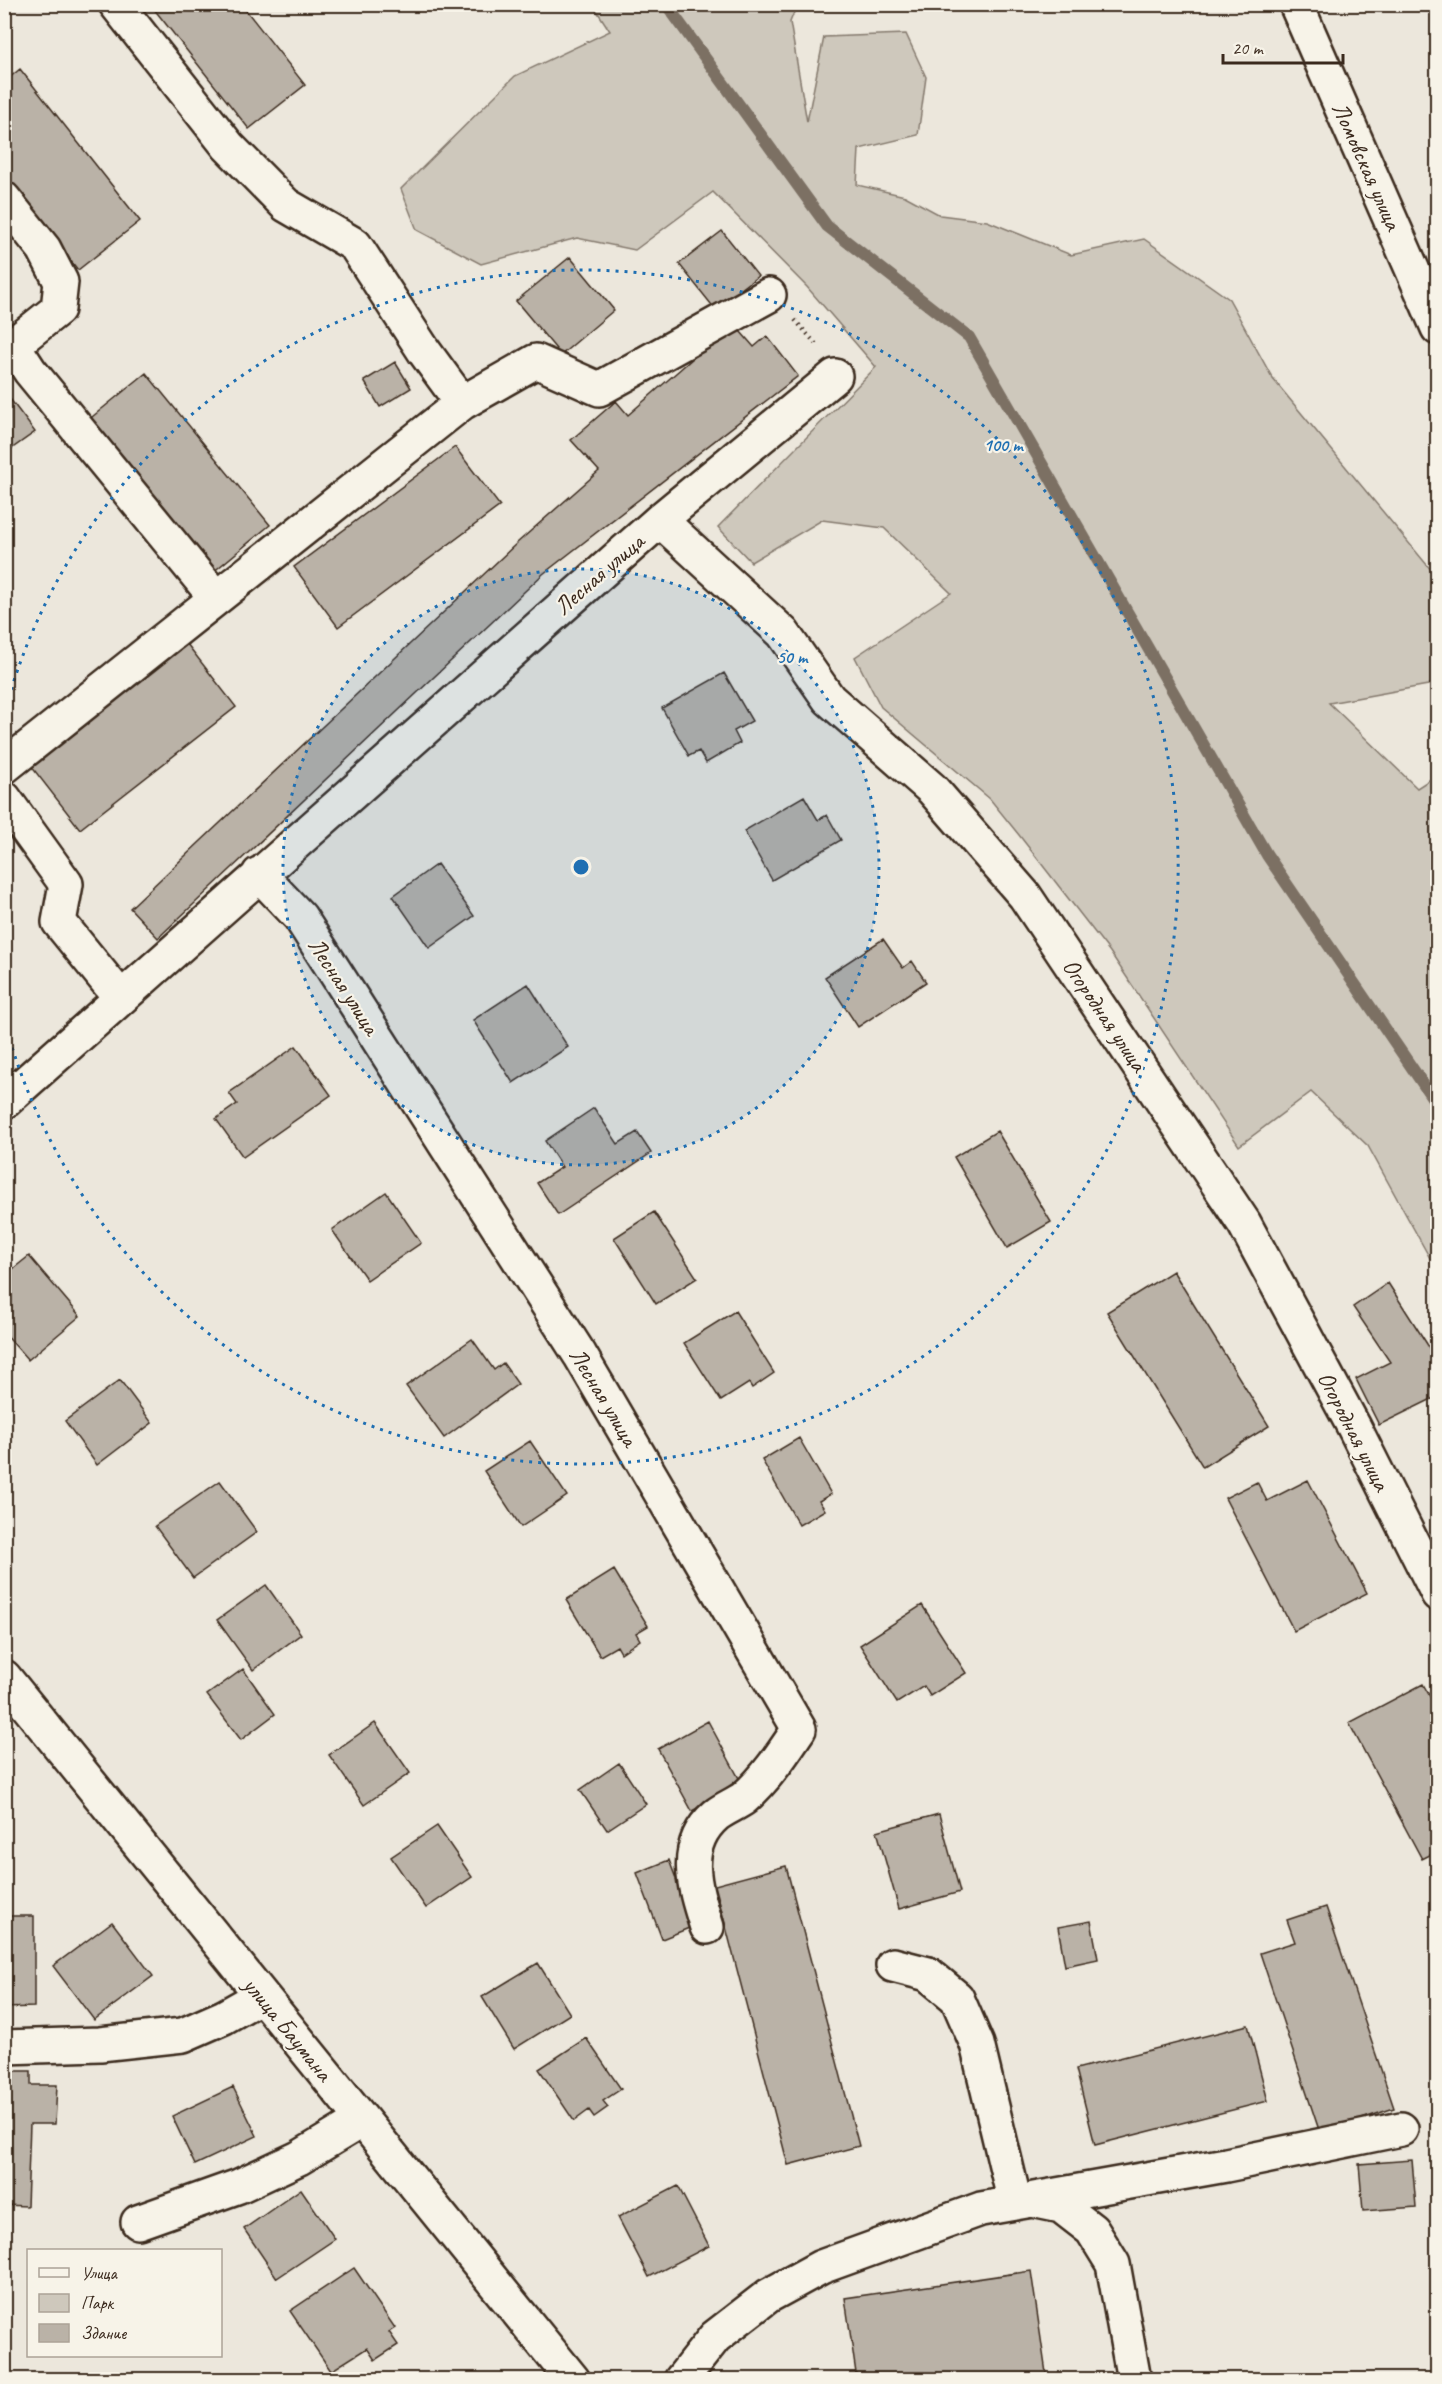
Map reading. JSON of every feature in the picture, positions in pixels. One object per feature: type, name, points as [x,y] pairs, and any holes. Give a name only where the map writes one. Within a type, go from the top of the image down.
[{"type":"street","points":[[116,4],[228,146],[286,205],[355,245],[424,351],[462,403]]},
{"type":"street","name":"Ломовская улица","points":[[1296,4],[1437,328]]},
{"type":"street","points":[[4,199],[44,249],[61,282],[58,309],[9,344],[216,598]]},
{"type":"street","points":[[4,767],[462,403],[536,361],[599,389],[769,295]]},
{"type":"street","name":"Лесная улица","points":[[4,1102],[259,873],[660,520],[835,376]]},
{"type":"street","name":"Огородная улица","points":[[660,520],[783,633],[829,699],[932,789],[1025,896],[1244,1223],[1354,1427],[1437,1594]]},
{"type":"street","points":[[4,798],[66,884],[59,922],[120,997]]},
{"type":"street","name":"Лесная улица","points":[[259,873],[300,917],[580,1355],[799,1729],[779,1759],[744,1797],[716,1815],[701,1833],[693,1853],[693,1881],[707,1927]]},
{"type":"street","name":"улица Баумана","points":[[4,1677],[573,2379]]},
{"type":"street","points":[[893,1965],[928,1974],[957,1998],[977,2044],[1023,2201]]},
{"type":"street","points":[[4,2047],[100,2044],[183,2035],[224,2017],[261,1996]]},
{"type":"street","points":[[138,2222],[259,2176],[299,2158],[362,2120]]},
{"type":"street","points":[[681,2379],[714,2337],[768,2296],[821,2267],[981,2209],[1226,2165],[1401,2129]]},
{"type":"street","points":[[1023,2201],[1061,2206],[1092,2230],[1113,2264],[1134,2379]]},
{"type":"path","points":[[769,295],[808,332],[835,376]]},
{"type":"green space","points":[[593,5],[797,5],[790,22],[807,122],[824,37],[906,34],[926,77],[918,135],[859,149],[857,185],[905,196],[940,215],[987,221],[1071,255],[1144,239],[1229,299],[1273,379],[1437,577],[1437,681],[1428,685],[1329,703],[1417,788],[1437,775],[1437,1271],[1368,1146],[1311,1092],[1239,1146],[1110,952],[990,799],[881,707],[855,657],[951,593],[884,528],[822,520],[751,562],[718,527],[876,367],[807,287],[713,192],[635,250],[577,238],[481,264],[417,230],[401,189],[515,76],[610,31]]},
{"type":"building","points":[[150,4],[241,4],[305,85],[249,129]]},
{"type":"building","points":[[20,69],[140,221],[78,270],[4,176],[4,82]]},
{"type":"building","points":[[722,231],[758,276],[715,309],[679,264]]},
{"type":"building","points":[[570,257],[614,310],[561,355],[516,301]]},
{"type":"building","points":[[733,323],[754,347],[767,336],[798,376],[543,574],[158,938],[130,908],[517,543],[599,471],[571,440],[616,401],[628,415]]},
{"type":"building","points":[[395,362],[411,388],[380,407],[364,381]]},
{"type":"building","points":[[146,373],[270,525],[212,573],[87,421]]},
{"type":"building","points":[[4,391],[35,432],[4,454]]},
{"type":"building","points":[[455,447],[500,506],[338,627],[294,567]]},
{"type":"building","points":[[187,644],[236,707],[80,829],[31,766]]},
{"type":"building","points":[[724,673],[752,721],[734,731],[740,743],[706,763],[699,751],[689,756],[662,708]]},
{"type":"building","points":[[804,796],[818,820],[827,815],[841,840],[772,880],[744,831]]},
{"type":"building","points":[[437,864],[474,916],[429,948],[393,896]]},
{"type":"building","points":[[883,939],[903,968],[912,961],[926,982],[858,1027],[825,977]]},
{"type":"building","points":[[528,984],[568,1047],[513,1083],[473,1020]]},
{"type":"building","points":[[296,1046],[331,1095],[243,1157],[216,1119],[237,1104],[229,1093]]},
{"type":"building","points":[[594,1108],[618,1144],[637,1132],[651,1153],[558,1215],[537,1183],[562,1167],[545,1141]]},
{"type":"building","points":[[997,1131],[1051,1222],[1007,1248],[954,1157]]},
{"type":"building","points":[[386,1192],[421,1243],[367,1280],[332,1230]]},
{"type":"building","points":[[654,1212],[697,1278],[656,1304],[614,1238]]},
{"type":"building","points":[[29,1256],[80,1316],[28,1360],[4,1333],[4,1276]]},
{"type":"building","points":[[1173,1271],[1269,1426],[1203,1467],[1107,1312]]},
{"type":"building","points":[[1388,1283],[1438,1364],[1438,1396],[1379,1425],[1356,1379],[1390,1362],[1353,1307]]},
{"type":"building","points":[[735,1311],[774,1373],[752,1388],[749,1383],[721,1401],[684,1343]]},
{"type":"building","points":[[472,1339],[494,1370],[503,1363],[518,1384],[444,1438],[406,1386]]},
{"type":"building","points":[[120,1380],[152,1423],[97,1465],[65,1421]]},
{"type":"building","points":[[799,1438],[831,1494],[819,1501],[825,1510],[799,1525],[762,1460]]},
{"type":"building","points":[[530,1441],[567,1496],[521,1527],[484,1471]]},
{"type":"building","points":[[1308,1480],[1367,1593],[1294,1631],[1225,1498],[1257,1482],[1267,1501]]},
{"type":"building","points":[[220,1481],[257,1532],[193,1578],[155,1526]]},
{"type":"building","points":[[614,1570],[648,1626],[636,1633],[640,1640],[621,1653],[617,1646],[600,1656],[566,1600]]},
{"type":"building","points":[[266,1585],[301,1634],[253,1670],[217,1620]]},
{"type":"building","points":[[922,1605],[966,1673],[930,1696],[924,1686],[897,1703],[860,1645]]},
{"type":"building","points":[[243,1669],[275,1714],[241,1740],[207,1695]]},
{"type":"building","points":[[1423,1684],[1438,1711],[1438,1851],[1422,1859],[1349,1723]]},
{"type":"building","points":[[708,1721],[742,1784],[692,1811],[658,1749]]},
{"type":"building","points":[[375,1723],[410,1773],[364,1805],[329,1755]]},
{"type":"building","points":[[619,1763],[646,1804],[607,1830],[580,1790]]},
{"type":"building","points":[[939,1814],[960,1892],[899,1909],[877,1831]]},
{"type":"building","points":[[437,1826],[472,1877],[426,1908],[391,1857]]},
{"type":"building","points":[[669,1860],[694,1926],[662,1939],[637,1873]]},
{"type":"building","points":[[786,1866],[859,2146],[788,2165],[715,1885]]},
{"type":"building","points":[[1326,1907],[1394,2108],[1320,2133],[1260,1953],[1295,1942],[1287,1920]]},
{"type":"building","points":[[4,1916],[34,1916],[34,2007],[4,2008]]},
{"type":"building","points":[[1091,1921],[1098,1959],[1065,1966],[1058,1927]]},
{"type":"building","points":[[112,1922],[153,1976],[94,2020],[53,1966]]},
{"type":"building","points":[[538,1963],[570,2014],[514,2049],[482,1997]]},
{"type":"building","points":[[1248,2025],[1268,2101],[1095,2145],[1076,2069]]},
{"type":"building","points":[[586,2038],[621,2089],[603,2101],[608,2107],[594,2117],[589,2110],[574,2121],[539,2069]]},
{"type":"building","points":[[4,2071],[31,2071],[31,2085],[57,2085],[55,2124],[30,2124],[27,2206],[4,2205]]},
{"type":"building","points":[[233,2087],[257,2136],[195,2165],[172,2116]]},
{"type":"building","points":[[1412,2160],[1416,2207],[1363,2211],[1359,2164]]},
{"type":"building","points":[[678,2186],[709,2246],[649,2277],[618,2217]]},
{"type":"building","points":[[301,2189],[335,2239],[277,2278],[244,2229]]},
{"type":"building","points":[[354,2268],[395,2328],[389,2332],[398,2345],[375,2360],[367,2348],[331,2371],[290,2311]]},
{"type":"building","points":[[1031,2271],[1047,2380],[857,2380],[845,2298]]},
{"type":"waterway","points":[[666,4],[827,226],[969,337],[1267,855],[1438,1106]]}]
